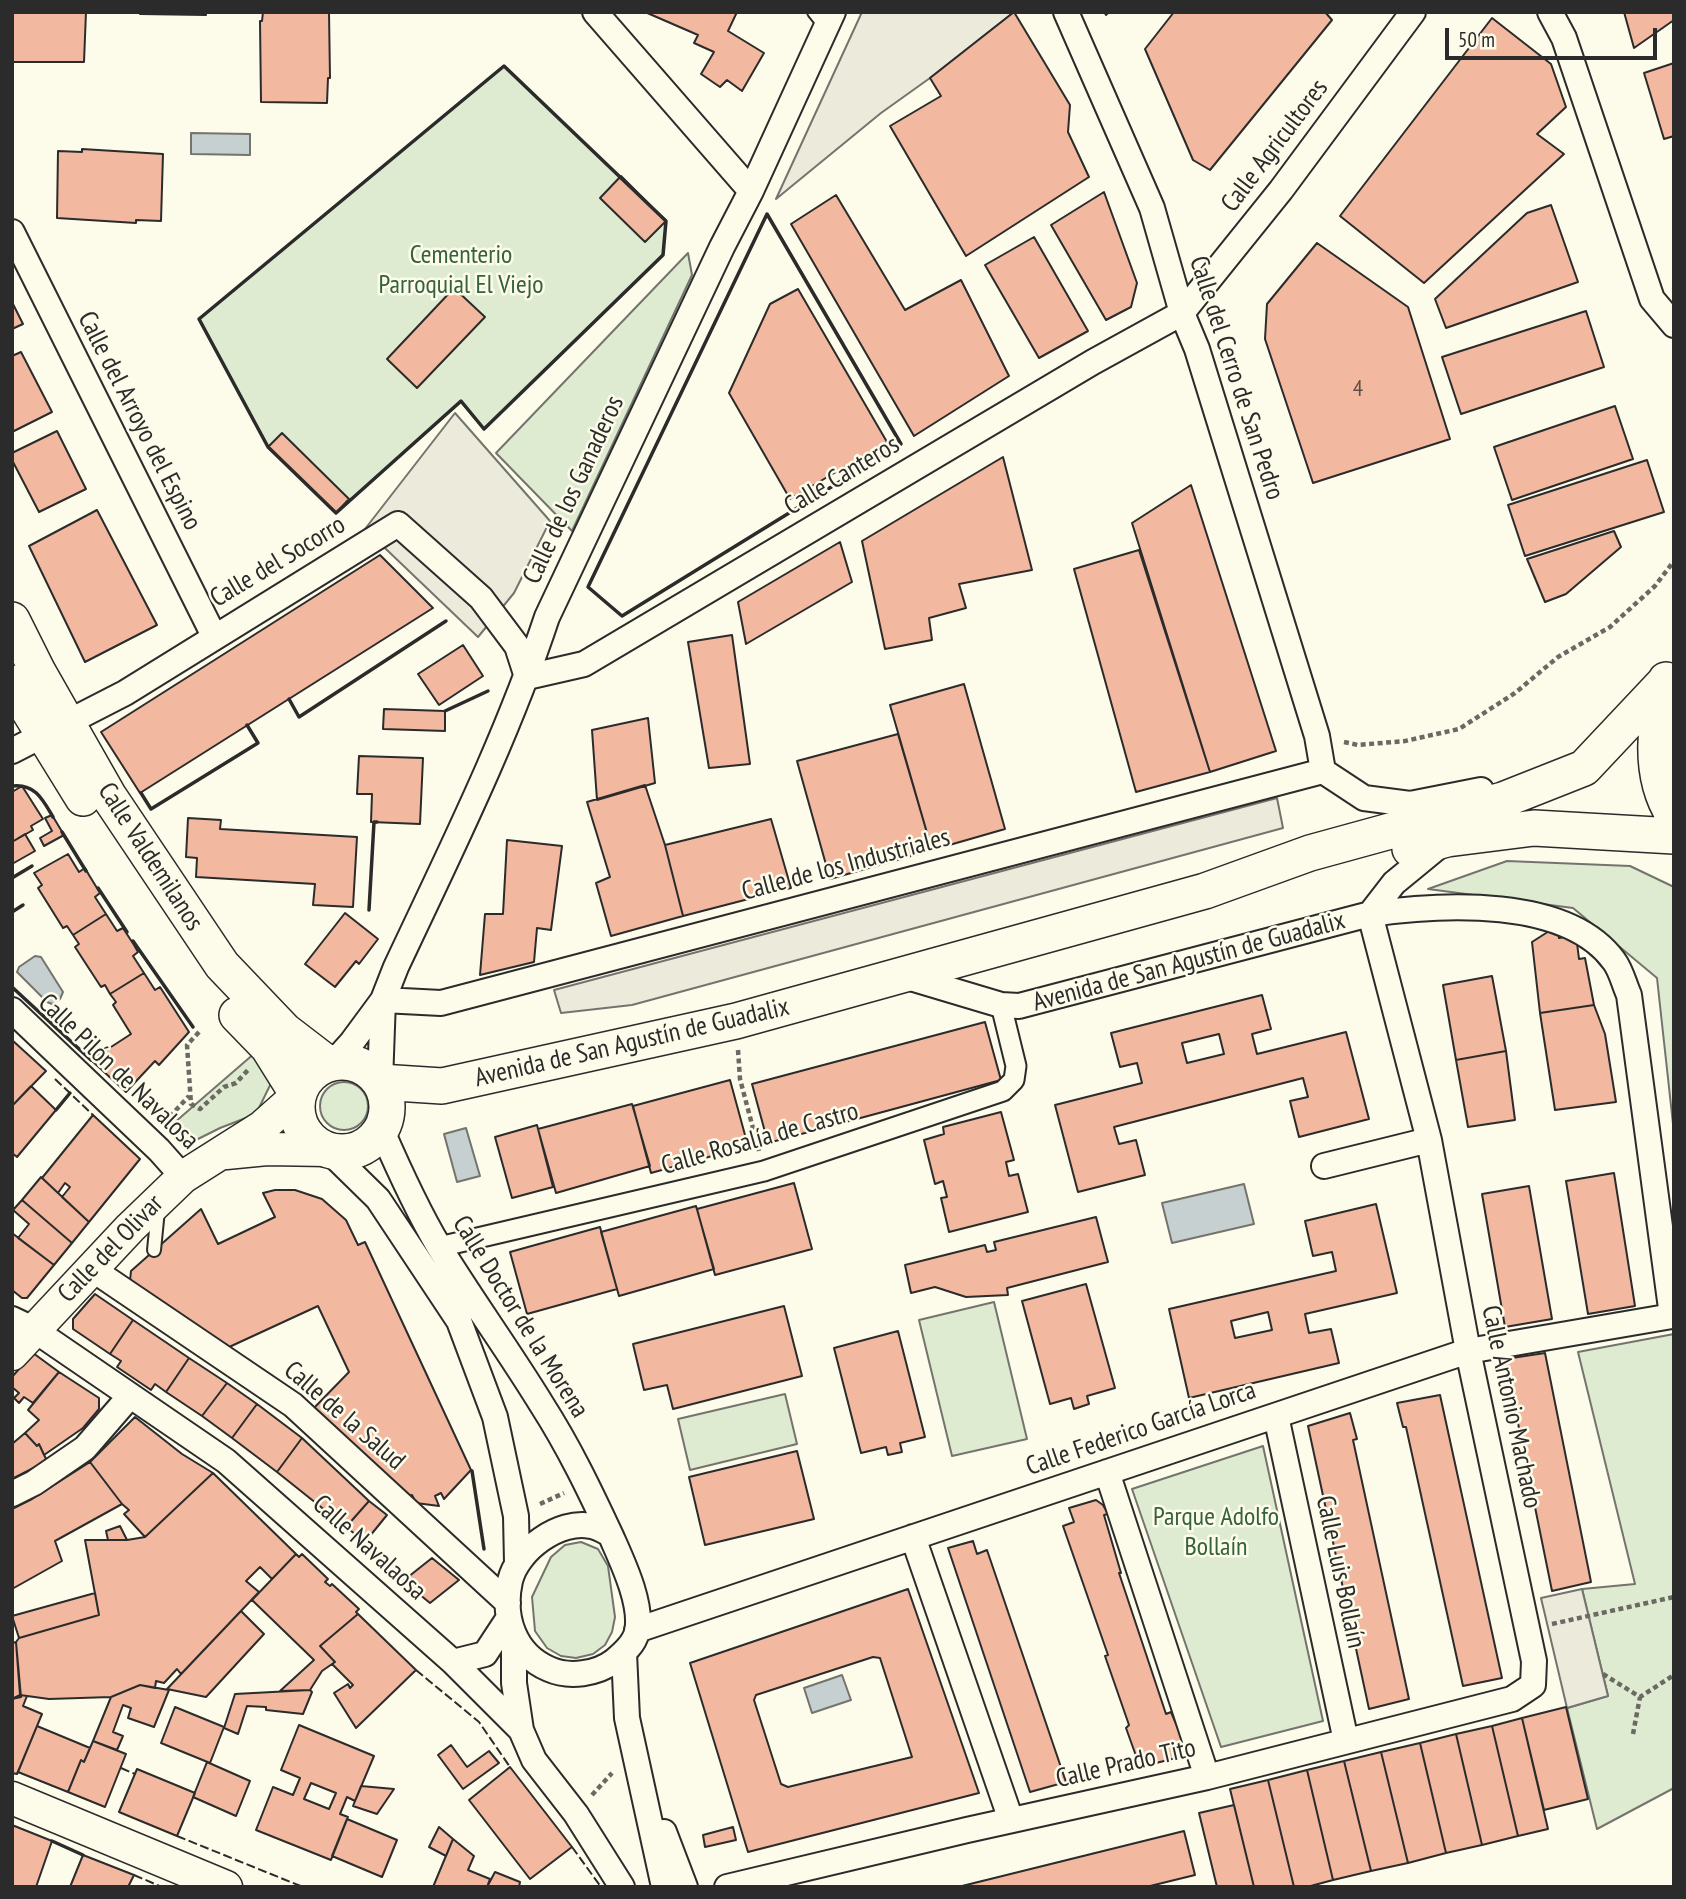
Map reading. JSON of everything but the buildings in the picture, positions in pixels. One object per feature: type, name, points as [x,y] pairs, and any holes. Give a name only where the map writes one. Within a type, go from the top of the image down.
[{"type":"main road","name":"Calle Valdemilanos","points":[[12,620],[89,807],[207,984],[268,1047],[298,1095]]},
{"type":"main road","name":"Avenida de San Agustín de Guadalix","points":[[380,1082],[442,1086],[737,1021],[1205,891],[1310,853],[1503,800],[1584,768],[1670,671]]},
{"type":"main road","points":[[1670,671],[1657,719],[1655,758],[1665,803],[1674,816]]},
{"type":"main road","name":"Calle Valdemilanos","points":[[12,683],[55,729],[108,795],[222,965],[285,1031],[331,1063]]},
{"type":"main road","name":"Avenida de San Agustín de Guadalix","points":[[1205,891],[1315,874],[1447,839],[1534,828],[1674,836]]},
{"type":"main road","points":[[352,1062],[368,1069],[380,1082],[387,1098],[388,1114],[382,1131],[372,1142],[358,1150],[343,1153],[328,1150],[306,1135],[299,1122],[298,1095],[305,1081],[315,1071],[331,1063],[352,1062]]},
{"type":"main road","name":"Avenida de San Agustín de Guadalix","points":[[382,1131],[405,1109],[442,1086]]},
{"type":"street","points":[[595,12],[751,191]]},
{"type":"street","name":"Calle del Cerro de San Pedro","points":[[1066,12],[1152,208],[1182,313],[1197,349],[1317,736],[1323,771]]},
{"type":"street","name":"Calle Agricultores","points":[[1182,313],[1280,190],[1413,12]]},
{"type":"street","points":[[1550,12],[1564,38],[1652,299],[1674,325]]},
{"type":"street","name":"Calle de los Ganaderos","points":[[331,1063],[352,1042],[383,1000],[500,746],[547,617],[751,191],[825,17]]},
{"type":"street","name":"Calle del Arroyo del Espino","points":[[12,232],[214,636]]},
{"type":"street","name":"Calle Canteros","points":[[527,677],[584,664],[1093,362],[1182,313]]},
{"type":"street","name":"Calle del Socorro","points":[[12,751],[125,693],[398,524],[481,598],[517,646],[527,677]]},
{"type":"street","points":[[1323,771],[1364,798],[1410,804],[1473,792],[1536,773],[1584,768]]},
{"type":"street","name":"Calle de los Industriales","points":[[383,1000],[442,1003],[1323,771]]},
{"type":"street","name":"Avenida de San Agustín de Guadalix","points":[[904,976],[1001,1005],[1019,1006],[1370,914],[1394,883],[1447,839]]},
{"type":"street","name":"Calle Federico García Lorca","points":[[637,1630],[1468,1351],[1672,1316],[1629,995],[1614,961],[1591,938],[1560,921],[1520,911],[1418,907],[1370,914]]},
{"type":"street","name":"Calle Antonio Machado","points":[[1370,914],[1429,1140],[1468,1351],[1534,1661],[1534,1685]]},
{"type":"street","name":"Calle de los Ganaderos","points":[[380,1082],[383,1000]]},
{"type":"street","name":"Calle Rosalía de Castro","points":[[439,1247],[764,1171],[1003,1091],[1014,1080],[1016,1066],[1001,1005]]},
{"type":"street","name":"Calle Pilón de Navalosa","points":[[12,1010],[159,1150],[183,1177]]},
{"type":"street","name":"Calle del Olivar","points":[[12,1354],[23,1324],[92,1269],[183,1177],[262,1127],[298,1095]]},
{"type":"street","name":"Calle Doctor de la Morena","points":[[382,1131],[405,1184],[439,1247],[543,1406],[587,1483],[610,1534]]},
{"type":"street","points":[[1324,1166],[1429,1140]]},
{"type":"street","name":"Calle del Olivar","points":[[218,1154],[267,1149],[328,1150]]},
{"type":"street","name":"Calle Doctor de la Morena","points":[[328,1150],[378,1199],[458,1321],[495,1417],[508,1468],[516,1516],[517,1563]]},
{"type":"street","name":"Calle de la Salud","points":[[92,1269],[165,1312],[293,1405],[510,1620]]},
{"type":"street","name":"Calle Navalaosa","points":[[23,1324],[226,1461],[453,1662],[521,1730],[534,1759],[576,1814],[622,1887]]},
{"type":"street","points":[[12,1494],[34,1483],[85,1448],[130,1396]]},
{"type":"street","name":"Calle Luis Bollaín","points":[[1276,1416],[1346,1741]]},
{"type":"street","points":[[1107,1472],[1207,1777]]},
{"type":"street","points":[[510,1620],[528,1656],[550,1670],[572,1674],[592,1672],[608,1665],[624,1653],[637,1630],[635,1603],[627,1573],[610,1534],[592,1526],[574,1525],[557,1529],[538,1542],[517,1563],[510,1580],[510,1620],[514,1683],[521,1730]]},
{"type":"street","points":[[914,1537],[1011,1820]]},
{"type":"street","points":[[453,1662],[485,1654],[510,1620]]},
{"type":"street","points":[[624,1653],[627,1718],[664,1887]]},
{"type":"street","name":"Calle Prado Tito","points":[[727,1887],[1207,1777],[1512,1699],[1534,1685]]},
{"type":"street","points":[[636,1756],[685,1887]]},
{"type":"street","points":[[12,1798],[226,1887]]},
{"type":"lane","points":[[154,1250],[159,1199]]},
{"type":"path","points":[[1317,736],[1358,745],[1405,741],[1459,729],[1515,693],[1558,657],[1610,627],[1655,586],[1674,561]]},
{"type":"path","points":[[737,1021],[740,1079],[764,1171]]},
{"type":"path","points":[[199,1032],[187,1045],[191,1104],[200,1109],[224,1087],[236,1083]]},
{"type":"path","points":[[159,1128],[189,1096]]},
{"type":"path","points":[[516,1516],[587,1483]]},
{"type":"path","points":[[1527,1630],[1674,1597]]},
{"type":"path","points":[[1603,1674],[1640,1697]]},
{"type":"path","points":[[1633,1734],[1640,1697],[1674,1675]]},
{"type":"path","points":[[576,1814],[620,1764],[636,1756]]},
{"type":"green space","name":"Cementerio Parroquial El Viejo","points":[[504,66],[666,221],[663,255],[484,429],[461,402],[336,513],[268,447],[199,319]]},
{"type":"green space","points":[[688,253],[692,275],[572,531],[496,453]]},
{"type":"green space","points":[[1507,861],[1630,866],[1674,887],[1674,1133],[1657,978],[1573,908],[1428,889]]},
{"type":"green space","points":[[256,1052],[277,1071],[256,1114],[184,1146],[167,1129]]},
{"type":"green space","points":[[344,1082],[361,1089],[368,1106],[361,1123],[344,1130],[327,1123],[320,1106],[327,1089]]},
{"type":"green space","points":[[994,1302],[1027,1439],[952,1456],[919,1320]]},
{"type":"green space","points":[[1674,1334],[1674,1788],[1597,1829],[1567,1708],[1608,1696],[1582,1589],[1635,1584],[1578,1352]]},
{"type":"green space","points":[[785,1394],[797,1444],[690,1470],[678,1419]]},
{"type":"green space","name":"Parque Adolfo Bollaín","points":[[1263,1446],[1323,1721],[1221,1747],[1132,1489]]},
{"type":"green space","points":[[581,1542],[598,1549],[608,1566],[615,1617],[612,1632],[605,1645],[593,1654],[576,1658],[561,1656],[547,1648],[535,1631],[532,1597],[551,1557],[565,1545]]},
{"type":"shaded area","points":[[862,12],[1014,12],[881,113],[776,199]]},
{"type":"shaded area","points":[[191,133],[250,134],[250,155],[191,154]]},
{"type":"shaded area","points":[[455,413],[550,521],[514,593],[478,637],[365,529]]},
{"type":"shaded area","points":[[1277,798],[1283,828],[632,1005],[561,1013],[554,990]]},
{"type":"shaded area","points":[[35,956],[41,957],[63,992],[60,999],[52,1004],[17,972],[19,967]]},
{"type":"shaded area","points":[[466,1128],[480,1176],[457,1182],[444,1134]]},
{"type":"shaded area","points":[[1244,1184],[1254,1224],[1172,1243],[1162,1203]]},
{"type":"shaded area","points":[[1582,1589],[1608,1696],[1567,1708],[1541,1598]]},
{"type":"shaded area","points":[[842,1675],[851,1700],[812,1713],[804,1688]]},
{"type":"fence","points":[[1104,12],[1106,15],[1109,12]]},
{"type":"fence","points":[[55,1079],[93,1115]]},
{"type":"fence","points":[[416,1670],[479,1722],[510,1767]]},
{"type":"fence","points":[[121,1768],[135,1774]]},
{"type":"fence","points":[[177,1836],[303,1887]]},
{"type":"fence","points":[[572,1847],[601,1887]]},
{"type":"fence","points":[[134,1875],[162,1887]]},
{"type":"wall","points":[[504,66],[666,221],[663,255],[484,429],[461,401],[336,513],[268,447],[199,319],[504,66]]},
{"type":"wall","points":[[767,214],[901,444],[622,616],[588,587],[767,214]]},
{"type":"wall","points":[[289,699],[299,717],[446,621]]},
{"type":"wall","points":[[445,711],[488,691]]},
{"type":"wall","points":[[141,793],[151,809],[258,743],[247,725]]},
{"type":"wall","points":[[12,786],[32,790],[42,799],[53,817]]},
{"type":"wall","points":[[369,910],[374,822],[377,822]]},
{"type":"wall","points":[[62,832],[86,871]]},
{"type":"wall","points":[[12,878],[32,866]]},
{"type":"wall","points":[[98,888],[127,932]]},
{"type":"wall","points":[[12,912],[23,905]]},
{"type":"wall","points":[[133,941],[193,1027]]},
{"type":"wall","points":[[12,987],[91,1060]]},
{"type":"wall","points":[[56,1110],[70,1093]]},
{"type":"wall","points":[[472,1471],[484,1549]]},
{"type":"wall","points":[[52,1841],[83,1855]]}]
